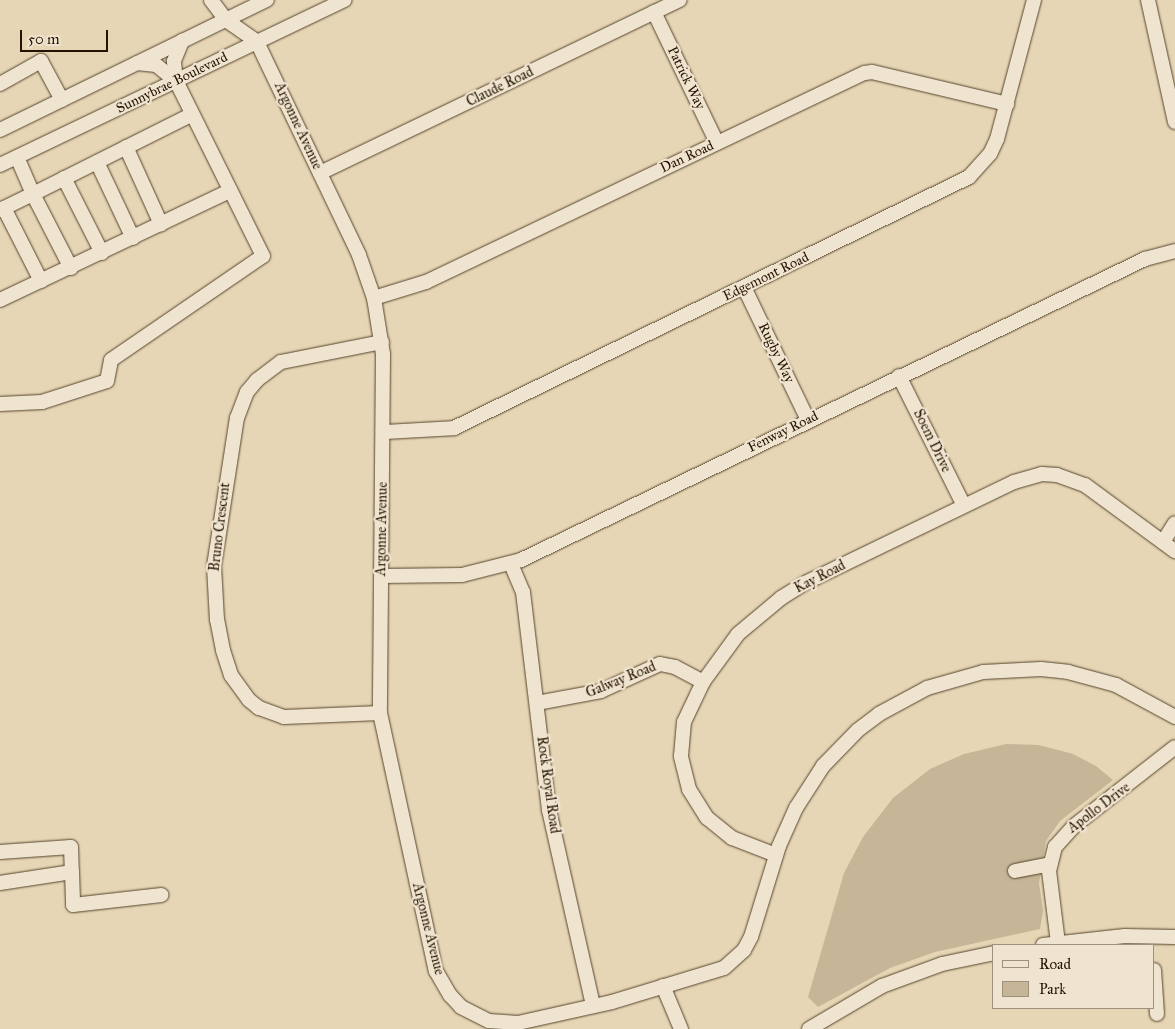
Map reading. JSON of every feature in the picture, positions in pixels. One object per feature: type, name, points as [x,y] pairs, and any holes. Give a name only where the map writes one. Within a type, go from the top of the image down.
[{"type":"street","name":"Argonne Avenue","points":[[211,0],[226,20],[257,42],[359,255],[374,298],[382,342],[380,713],[436,971],[450,996],[476,1016],[504,1023],[594,1006],[724,968],[744,950],[751,937],[776,855],[808,788],[841,746],[879,714],[902,700],[952,679],[1014,669],[1068,672],[1120,686],[1175,717]]},
{"type":"street","points":[[0,130],[267,0]]},
{"type":"street","name":"Sunnybrae Boulevard","points":[[0,165],[345,0]]},
{"type":"street","name":"Claude Road","points":[[320,174],[680,0]]},
{"type":"street","name":"Edgemont Road","points":[[383,432],[454,428],[969,176],[990,154],[1007,104],[1034,0]]},
{"type":"street","points":[[1148,0],[1175,122]]},
{"type":"street","name":"Patrick Way","points":[[654,12],[717,143]]},
{"type":"street","points":[[0,404],[42,402],[107,381],[111,360],[263,256],[176,81],[174,61],[182,41]]},
{"type":"street","points":[[0,84],[41,61],[62,100]]},
{"type":"street","points":[[137,63],[156,65],[176,81]]},
{"type":"street","name":"Dan Road","points":[[374,298],[426,282],[865,73],[872,72],[1007,104]]},
{"type":"street","points":[[41,282],[2,209],[191,114]]},
{"type":"street","points":[[126,147],[162,224]]},
{"type":"street","points":[[16,157],[71,268]]},
{"type":"street","points":[[96,162],[133,238]]},
{"type":"street","points":[[64,178],[102,253]]},
{"type":"street","points":[[0,300],[230,191]]},
{"type":"street","name":"Fenway Road","points":[[382,576],[462,575],[511,564],[1146,259],[1175,251]]},
{"type":"street","name":"Rugby Way","points":[[744,287],[808,420]]},
{"type":"street","name":"Bruno Crescent","points":[[380,713],[284,717],[259,708],[248,700],[231,675],[223,650],[217,620],[214,566],[237,418],[252,386],[268,370],[296,357],[382,342]]},
{"type":"street","name":"Soem Drive","points":[[899,376],[964,506]]},
{"type":"street","name":"Kay Road","points":[[776,855],[747,845],[719,829],[702,810],[689,789],[681,756],[681,737],[690,706],[702,682],[738,634],[781,598],[964,506],[1025,478],[1057,475],[1085,485],[1175,551]]},
{"type":"street","points":[[1163,542],[1175,523]]},
{"type":"street","name":"Rock Royal Road","points":[[511,564],[523,592],[549,810],[594,1006]]},
{"type":"street","name":"Galway Road","points":[[537,703],[601,691],[660,664],[675,667],[702,682]]},
{"type":"street","name":"Apollo Drive","points":[[1058,943],[1050,864],[1063,835],[1175,747]]},
{"type":"street","points":[[0,852],[71,846],[73,905],[161,896]]},
{"type":"street","points":[[1015,872],[1050,864]]},
{"type":"street","points":[[0,882],[72,872]]},
{"type":"street","points":[[1050,944],[1152,941],[1175,937]]},
{"type":"street","points":[[808,1029],[882,986],[942,964],[992,953]]},
{"type":"street","points":[[1155,985],[1157,1014]]},
{"type":"street","points":[[663,986],[681,1029]]},
{"type":"green space","points":[[1006,744],[1039,745],[1073,754],[1096,766],[1113,780],[1060,821],[1046,841],[1039,883],[1043,911],[1040,929],[935,952],[890,968],[818,1007],[808,997],[844,873],[863,837],[893,798],[930,769],[964,754]]}]
